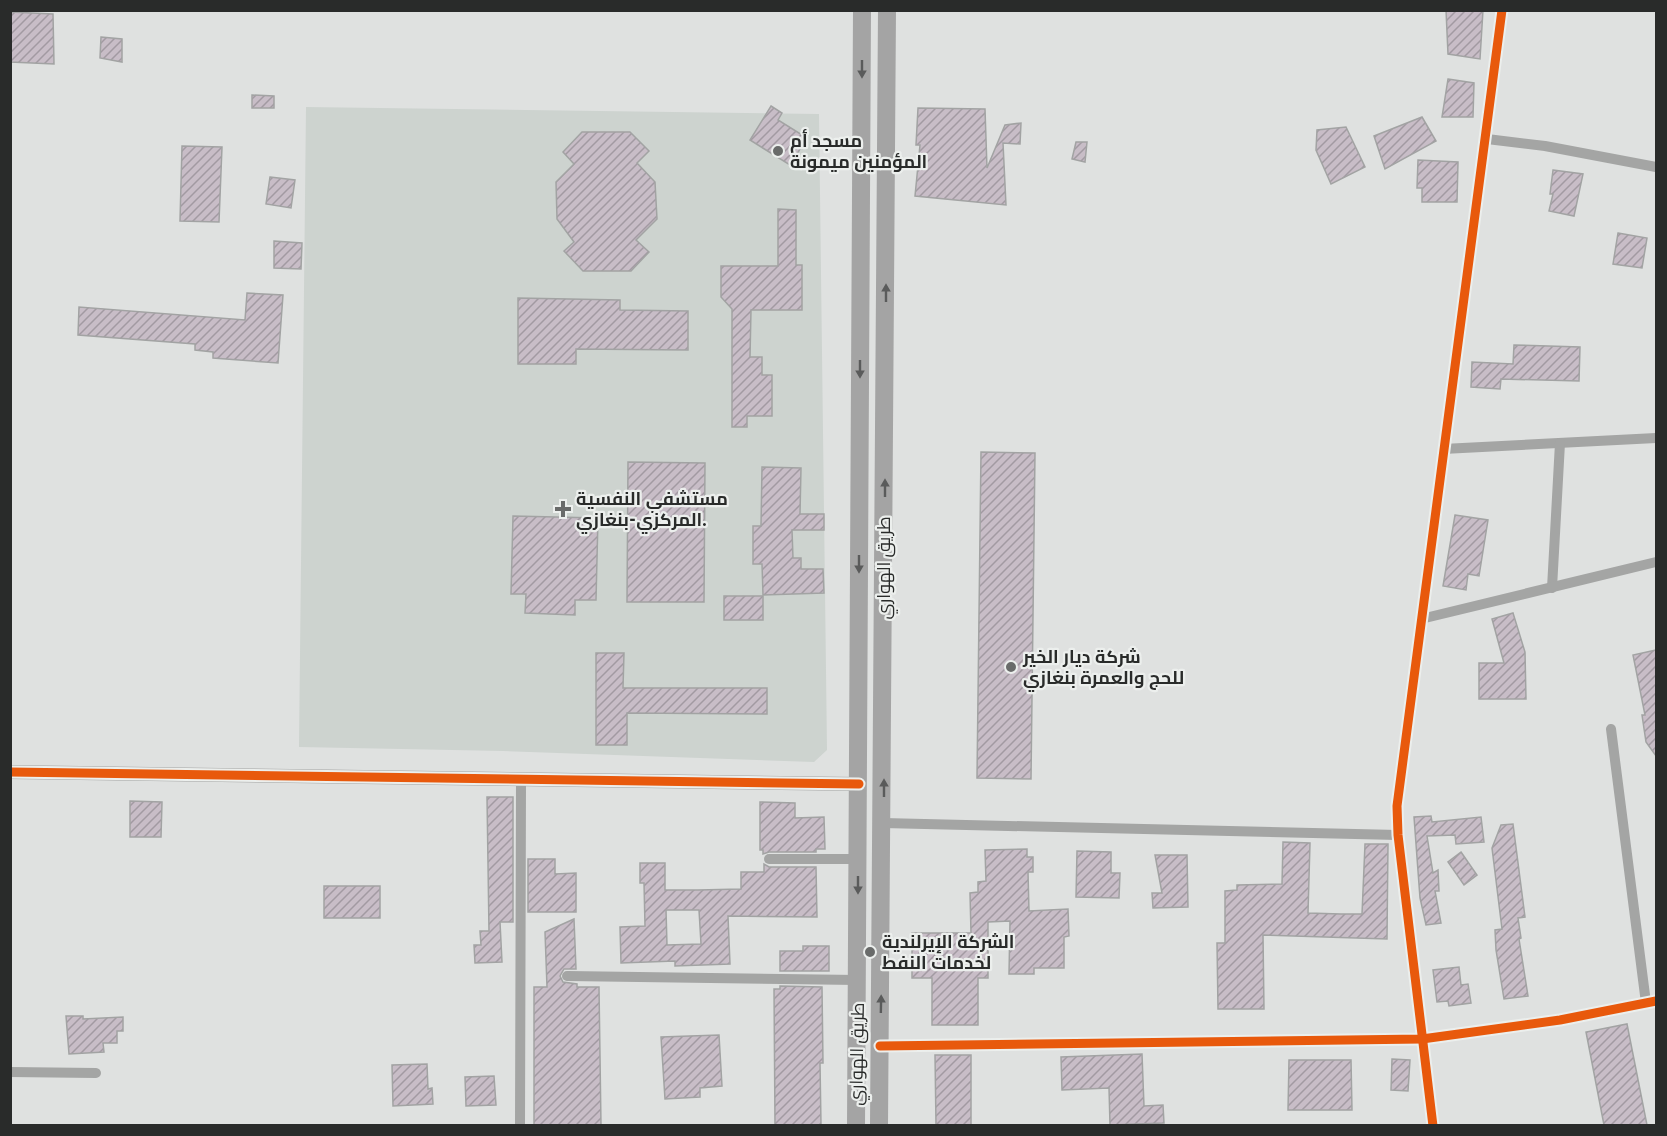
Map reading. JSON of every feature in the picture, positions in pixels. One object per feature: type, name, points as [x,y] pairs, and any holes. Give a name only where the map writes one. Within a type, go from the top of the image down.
[{"type":"highway","name":"طريق الهواري","points":[[856,1125],[862,10]]},
{"type":"highway","name":"طريق الهواري","points":[[879,1125],[883,822],[887,10]]},
{"type":"street","points":[[1433,1125],[1398,835],[1398,789],[1502,10]]},
{"type":"street","points":[[1486,139],[1545,146],[1656,167]]},
{"type":"street","points":[[1443,448],[1656,438]]},
{"type":"street","points":[[1552,588],[1560,443]]},
{"type":"street","points":[[1421,619],[1656,562]]},
{"type":"street","points":[[880,1046],[1422,1039],[1560,1020],[1651,1002],[1611,729]]},
{"type":"street","points":[[10,772],[859,784]]},
{"type":"street","points":[[520,1125],[521,781]]},
{"type":"street","points":[[883,822],[1398,835]]},
{"type":"street","points":[[769,859],[858,859]]},
{"type":"street","points":[[567,976],[858,980]]},
{"type":"street","points":[[10,1072],[96,1073]]},
{"type":"shaded area","name":"مستشفي النفسية المركزي-بنغازي.","points":[[306,107],[819,114],[827,750],[814,762],[503,751],[299,747]]},
{"type":"building","points":[[1446,10],[1483,10],[1480,59],[1448,54]]},
{"type":"building","points":[[10,12],[53,14],[54,64],[10,62]]},
{"type":"building","points":[[101,37],[122,39],[122,62],[100,58]]},
{"type":"building","points":[[1448,79],[1474,83],[1473,117],[1442,117]]},
{"type":"building","points":[[252,95],[274,96],[274,108],[252,108]]},
{"type":"building","points":[[771,106],[782,113],[778,120],[807,138],[790,165],[750,140]]},
{"type":"building","points":[[918,108],[985,109],[987,168],[1005,125],[1021,123],[1020,144],[1003,143],[1006,205],[915,196],[920,145],[916,145]]},
{"type":"building","points":[[1422,117],[1436,141],[1385,169],[1374,136]]},
{"type":"building","points":[[1346,127],[1365,167],[1331,184],[1316,150],[1317,130]]},
{"type":"building","points":[[582,132],[630,132],[649,151],[637,163],[655,182],[657,219],[636,240],[649,252],[631,271],[583,271],[564,251],[574,242],[557,219],[556,182],[574,164],[563,152]]},
{"type":"building","points":[[1076,142],[1087,142],[1085,162],[1072,159]]},
{"type":"building","points":[[182,146],[222,147],[219,222],[180,221]]},
{"type":"building","points":[[1418,160],[1458,162],[1457,202],[1422,202],[1422,188],[1417,188]]},
{"type":"building","points":[[1553,170],[1583,174],[1574,216],[1549,211],[1553,194],[1550,194]]},
{"type":"building","points":[[270,177],[295,180],[291,208],[266,204]]},
{"type":"building","points":[[778,209],[796,210],[796,265],[802,265],[802,310],[751,310],[750,357],[762,357],[762,375],[772,375],[772,416],[747,416],[747,427],[732,427],[732,309],[721,297],[721,266],[778,266]]},
{"type":"building","points":[[1618,233],[1647,238],[1642,268],[1613,264]]},
{"type":"building","points":[[274,241],[302,243],[301,269],[274,268]]},
{"type":"building","points":[[247,293],[283,295],[278,363],[213,358],[213,352],[195,350],[195,344],[78,335],[79,307],[245,320]]},
{"type":"building","points":[[518,298],[620,300],[620,310],[688,311],[688,350],[576,349],[576,364],[518,364]]},
{"type":"building","points":[[1514,345],[1580,347],[1579,381],[1501,379],[1500,389],[1471,387],[1472,362],[1513,364]]},
{"type":"building","points":[[981,452],[1035,453],[1031,779],[977,778]]},
{"type":"building","points":[[628,462],[705,463],[704,602],[627,602]]},
{"type":"building","points":[[762,467],[801,468],[800,514],[824,514],[824,530],[792,530],[793,558],[801,558],[801,569],[823,569],[824,593],[763,595],[762,564],[753,564],[753,526],[761,526]]},
{"type":"building","points":[[1455,515],[1488,520],[1479,576],[1468,574],[1466,590],[1443,586]]},
{"type":"building","points":[[513,516],[598,518],[596,600],[575,600],[575,615],[525,613],[526,594],[511,594]]},
{"type":"building","points":[[724,596],[763,596],[763,620],[724,620]]},
{"type":"building","points":[[1513,613],[1525,652],[1526,699],[1479,699],[1479,663],[1504,663],[1492,619]]},
{"type":"building","points":[[1656,650],[1656,756],[1646,742],[1642,715],[1645,715],[1633,655]]},
{"type":"building","points":[[596,653],[624,653],[623,688],[767,688],[767,714],[627,713],[627,745],[596,745]]},
{"type":"building","points":[[487,797],[513,797],[513,922],[500,922],[502,962],[475,963],[474,945],[481,945],[480,931],[489,931]]},
{"type":"building","points":[[130,801],[162,802],[161,837],[130,837]]},
{"type":"building","points":[[760,802],[795,803],[795,818],[824,817],[825,849],[816,849],[816,852],[763,854],[763,850],[760,850]]},
{"type":"building","points":[[1431,816],[1432,822],[1481,817],[1484,842],[1456,844],[1455,835],[1427,836],[1433,873],[1438,870],[1439,891],[1435,891],[1441,923],[1426,925],[1420,898],[1414,817]]},
{"type":"building","points":[[1513,824],[1525,917],[1518,918],[1521,938],[1519,939],[1528,996],[1504,999],[1496,950],[1495,930],[1502,929],[1492,848],[1501,825]]},
{"type":"building","points":[[1283,842],[1310,843],[1308,913],[1341,914],[1362,914],[1365,844],[1388,844],[1387,939],[1263,935],[1264,1009],[1218,1009],[1217,943],[1225,943],[1225,891],[1237,890],[1237,885],[1282,884]]},
{"type":"building","points":[[1027,849],[1027,857],[1033,857],[1033,872],[1028,872],[1029,911],[1068,909],[1069,936],[1064,937],[1064,968],[1034,968],[1034,974],[1009,974],[1010,921],[988,922],[988,978],[978,978],[978,1025],[932,1025],[932,978],[912,978],[912,933],[971,933],[970,893],[978,892],[978,882],[986,881],[985,850]]},
{"type":"building","points":[[1077,851],[1111,852],[1111,873],[1120,873],[1119,898],[1076,897]]},
{"type":"building","points":[[1461,852],[1477,875],[1464,885],[1448,862]]},
{"type":"building","points":[[1155,855],[1187,855],[1188,907],[1153,908],[1152,893],[1162,893]]},
{"type":"building","points":[[528,859],[555,859],[555,874],[576,873],[576,912],[528,912]]},
{"type":"building","points":[[640,863],[665,863],[665,890],[741,889],[741,872],[764,872],[764,864],[769,867],[816,867],[817,917],[728,916],[730,964],[675,966],[675,961],[621,963],[620,927],[645,926],[644,883],[640,883]],"holes":[[[666,910],[699,910],[701,944],[667,945]]]},
{"type":"building","points":[[324,886],[380,886],[380,918],[324,918]]},
{"type":"building","points":[[574,919],[576,969],[564,969],[560,976],[563,982],[577,984],[577,987],[599,987],[601,1125],[534,1125],[534,987],[547,987],[545,932]]},
{"type":"building","points":[[803,946],[829,946],[829,971],[780,971],[780,951],[803,951]]},
{"type":"building","points":[[1459,967],[1461,985],[1468,984],[1471,1003],[1449,1006],[1448,1001],[1437,1002],[1433,970]]},
{"type":"building","points":[[780,986],[822,987],[821,1125],[775,1125],[774,989],[780,989]]},
{"type":"building","points":[[66,1016],[83,1016],[83,1019],[123,1017],[123,1031],[117,1031],[117,1043],[103,1043],[104,1052],[69,1054]]},
{"type":"building","points":[[1627,1024],[1647,1125],[1604,1125],[1586,1032]]},
{"type":"building","points":[[719,1035],[722,1086],[700,1088],[700,1097],[665,1099],[661,1037]]},
{"type":"building","points":[[1142,1054],[1144,1106],[1163,1105],[1164,1123],[1110,1125],[1109,1088],[1062,1090],[1061,1057]]},
{"type":"building","points":[[935,1055],[971,1055],[971,1125],[936,1125]]},
{"type":"building","points":[[1392,1059],[1410,1060],[1408,1091],[1391,1090]]},
{"type":"building","points":[[1289,1060],[1351,1060],[1352,1110],[1288,1110]]},
{"type":"building","points":[[427,1064],[428,1089],[432,1088],[433,1104],[393,1106],[392,1065]]},
{"type":"building","points":[[494,1076],[496,1105],[466,1106],[465,1077]]},
{"type":"cycle path","points":[[1433,1126],[1398,835],[1397,806],[1502,10]]},
{"type":"cycle path","points":[[10,772],[859,784]]},
{"type":"cycle path","points":[[880,1046],[1422,1039],[1560,1020],[1656,1001]]},
{"type":"place","name":"مسجد أم المؤمنين ميمونة","points":[[778,151]]},
{"type":"place","name":"مستشفي النفسية المركزي-بنغازي.","points":[[563,509]]},
{"type":"place","name":"شركة ديار الخير للحج والعمرة بنغازي","points":[[1011,667]]},
{"type":"place","name":"الشركة الإيرلندية لخدمات النفط","points":[[870,952]]}]
